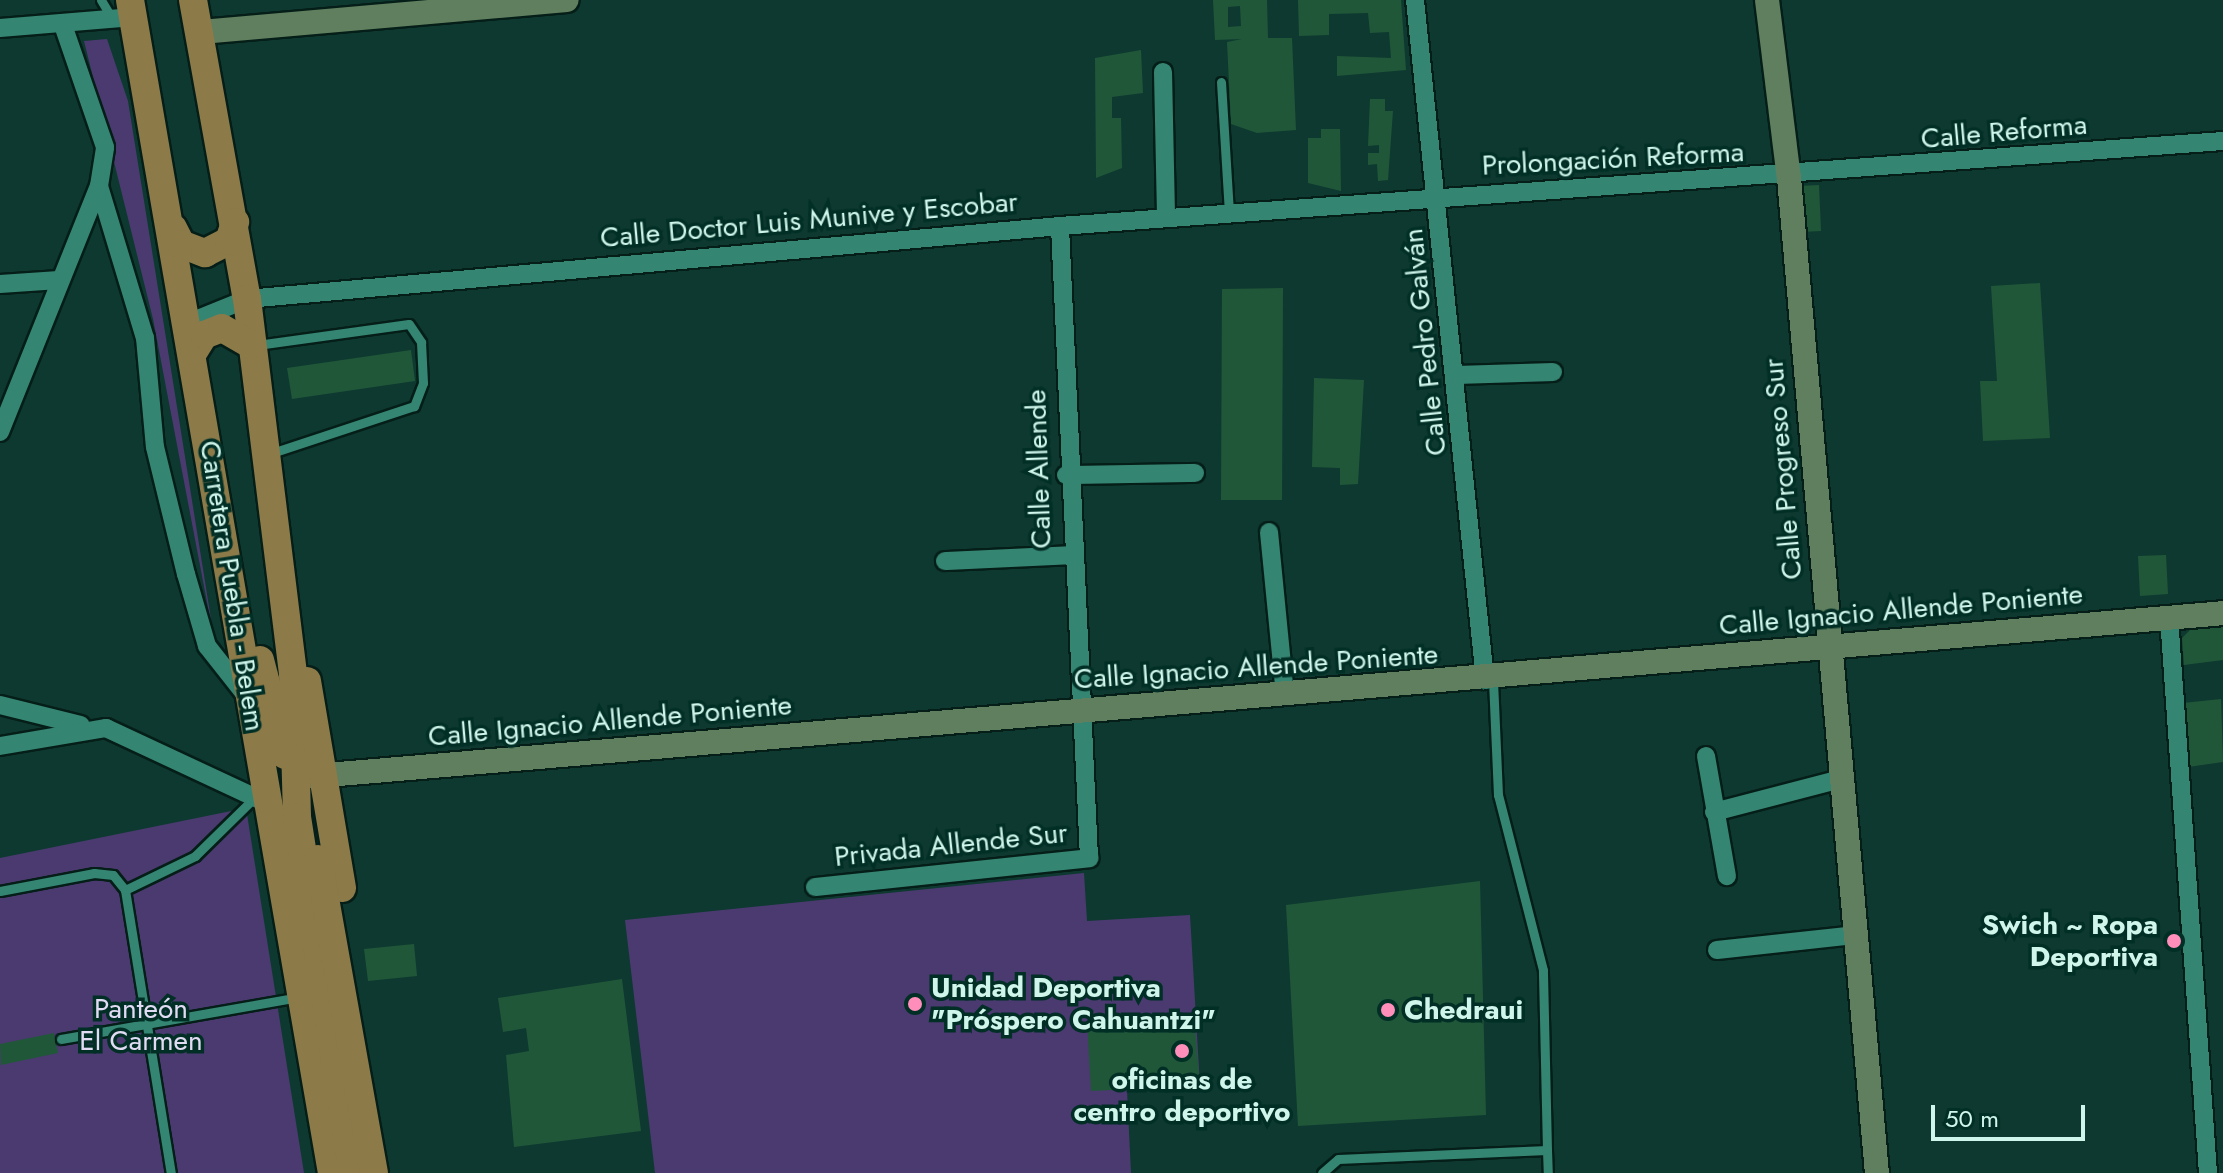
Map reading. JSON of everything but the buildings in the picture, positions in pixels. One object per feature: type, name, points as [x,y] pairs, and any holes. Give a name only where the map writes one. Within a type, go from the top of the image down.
[{"type":"main road","name":"Carretera Puebla - Belem","points":[[193,0],[247,299],[288,627],[294,779],[353,1173]]},
{"type":"main road","name":"Carretera Puebla - Belem","points":[[125,12],[173,228],[227,544],[261,800],[332,1173]]},
{"type":"main road","points":[[173,228],[181,244],[205,253],[222,248],[235,222]]},
{"type":"main road","points":[[194,351],[204,335],[222,328],[252,345]]},
{"type":"main road","points":[[227,544],[330,911],[374,1173]]},
{"type":"main road","points":[[288,627],[310,692],[389,1173]]},
{"type":"street","points":[[201,32],[567,0]]},
{"type":"street","name":"Calle Pedro Galván","points":[[1415,0],[1439,196],[1489,679]]},
{"type":"street","name":"Calle Progreso Sur","points":[[1767,0],[1789,178],[1827,646],[1877,1173]]},
{"type":"street","points":[[0,28],[63,25],[125,12]]},
{"type":"street","points":[[0,432],[7,388],[59,280],[99,186],[105,147],[63,25]]},
{"type":"street","points":[[1163,72],[1166,217]]},
{"type":"street","name":"Calle Reforma","points":[[1789,178],[2223,141]]},
{"type":"street","name":"Prolongación Reforma","points":[[1439,196],[1789,178]]},
{"type":"street","points":[[99,186],[145,338],[155,447],[186,574],[207,646],[248,698]]},
{"type":"street","name":"Calle Doctor Luis Munive y Escobar","points":[[188,323],[247,299],[1060,226],[1439,196]]},
{"type":"street","name":"Calle Allende","points":[[1060,226],[1066,475],[1080,710]]},
{"type":"street","points":[[0,284],[59,280]]},
{"type":"street","points":[[1457,375],[1553,372]]},
{"type":"street","points":[[1066,475],[1195,473]]},
{"type":"street","points":[[1269,532],[1285,695]]},
{"type":"street","points":[[945,561],[1071,555]]},
{"type":"street","name":"Calle Ignacio Allende Poniente","points":[[294,779],[1080,710],[1489,679],[1827,646],[2223,613]]},
{"type":"street","points":[[2169,617],[2208,1173]]},
{"type":"street","points":[[0,705],[123,734],[261,800]]},
{"type":"street","name":"Privada Allende Sur","points":[[815,887],[1089,858],[1080,710]]},
{"type":"street","points":[[0,746],[88,726]]},
{"type":"street","points":[[1706,756],[1727,876]]},
{"type":"street","points":[[1714,812],[1841,779]]},
{"type":"street","points":[[1717,950],[1854,935]]},
{"type":"lane","points":[[101,0],[125,12]]},
{"type":"lane","points":[[1221,82],[1229,212]]},
{"type":"lane","points":[[252,345],[409,324],[421,342],[423,383],[414,406],[266,456]]},
{"type":"lane","points":[[1489,679],[1498,795],[1543,970],[1548,1173]]},
{"type":"lane","points":[[125,890],[195,856],[261,800]]},
{"type":"lane","points":[[0,891],[94,873],[113,875],[125,890],[171,1173]]},
{"type":"lane","points":[[61,1039],[149,1026],[298,997]]},
{"type":"lane","points":[[1322,1173],[1338,1159],[1547,1150]]},
{"type":"green space","points":[[107,39],[128,101],[215,644],[153,319],[84,41]]},
{"type":"green space","name":"Panteón El Carmen","points":[[246,808],[304,1173],[0,1173],[0,858]]},
{"type":"green space","name":"Unidad Deportiva \"Próspero Cahuantzi\"","points":[[1084,873],[1087,921],[1190,915],[1200,1086],[1127,1090],[1131,1173],[655,1173],[625,920]]},
{"type":"place","name":"Swich ~ Ropa Deportiva","points":[[2174,941]]},
{"type":"place","name":"Unidad Deportiva \"Próspero Cahuantzi\"","points":[[915,1004]]},
{"type":"place","name":"Chedraui","points":[[1388,1010]]},
{"type":"place","name":"oficinas de centro deportivo","points":[[1182,1051]]}]
